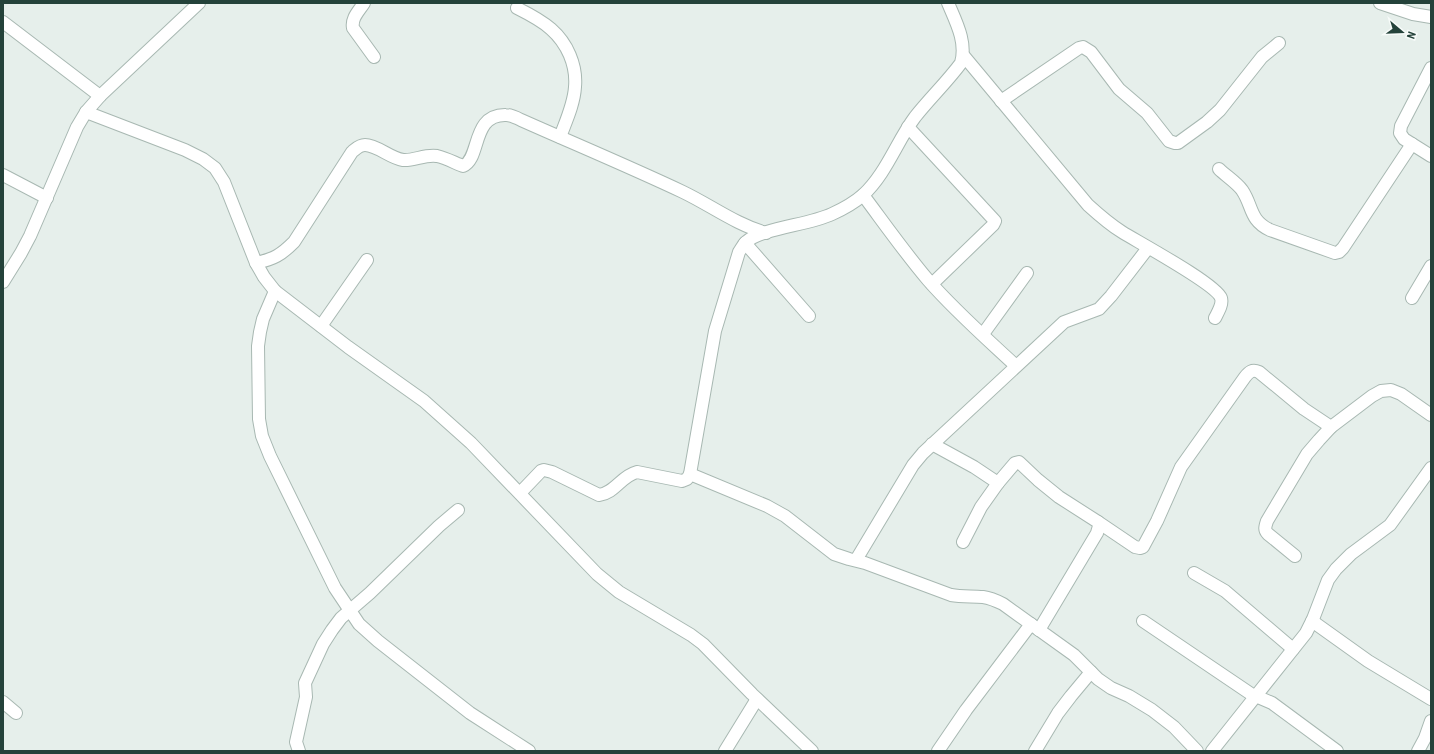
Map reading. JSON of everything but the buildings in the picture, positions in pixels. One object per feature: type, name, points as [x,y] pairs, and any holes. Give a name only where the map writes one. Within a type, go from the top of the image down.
[{"type":"street","points":[[3,282],[21,253],[47,198],[77,127],[86,112],[100,96],[199,3]]},
{"type":"street","points":[[364,3],[354,17],[352,23],[356,32],[374,57]]},
{"type":"street","points":[[520,493],[541,471],[544,470],[552,472],[599,495],[605,494],[630,474],[637,472],[682,481],[687,479],[690,474],[715,331],[739,252],[745,243],[752,237],[815,221],[832,214],[863,195],[873,183],[908,127],[961,63],[963,55],[961,36],[948,3]]},
{"type":"street","points":[[1380,3],[1413,14],[1431,17]]},
{"type":"street","points":[[517,8],[542,22],[551,29],[570,54],[575,70],[576,87],[560,137]]},
{"type":"street","points":[[3,22],[100,96]]},
{"type":"street","points":[[1001,100],[1079,48],[1083,47],[1091,52],[1119,89],[1147,113],[1169,141],[1175,144],[1207,122],[1220,110],[1256,63],[1279,44]]},
{"type":"street","points":[[963,55],[1088,205],[1103,219],[1204,282],[1217,292],[1221,298],[1221,305],[1215,318]]},
{"type":"street","points":[[1431,68],[1400,130],[1401,136],[1431,156]]},
{"type":"street","points":[[86,112],[185,150],[215,168],[224,182],[256,263],[264,277],[275,290],[424,401],[471,443],[601,578],[619,592],[691,635],[703,644],[757,699],[812,751]]},
{"type":"street","points":[[256,263],[272,260],[283,253],[294,242],[352,152],[357,147],[363,145],[368,146],[404,160],[426,156],[437,156],[463,166],[468,165],[479,133],[486,122],[496,116],[507,115],[560,137],[700,200],[749,228],[766,233]]},
{"type":"street","points":[[908,127],[995,221],[993,225],[932,284]]},
{"type":"street","points":[[1219,169],[1242,191],[1252,215],[1260,224],[1270,230],[1335,253],[1339,252],[1342,248],[1412,144]]},
{"type":"street","points":[[3,175],[47,198]]},
{"type":"street","points":[[863,195],[909,257],[932,284],[1016,366]]},
{"type":"street","points":[[745,243],[809,316]]},
{"type":"street","points":[[856,560],[913,466],[923,453],[1064,322],[1099,309],[1111,296],[1148,248]]},
{"type":"street","points":[[322,326],[367,260]]},
{"type":"street","points":[[1412,298],[1431,266]]},
{"type":"street","points":[[982,334],[1027,273]]},
{"type":"street","points":[[275,290],[263,319],[258,346],[259,420],[262,436],[270,456],[335,588],[359,624],[378,641],[470,713],[529,751]]},
{"type":"street","points":[[963,542],[981,506],[1015,463],[1019,462],[1059,497],[1135,547],[1143,547],[1157,521],[1181,467],[1245,377],[1252,370],[1259,372],[1304,409],[1331,427]]},
{"type":"street","points":[[1295,556],[1268,534],[1265,527],[1267,521],[1307,454],[1318,440],[1331,427],[1381,391],[1391,390],[1401,394],[1431,415]]},
{"type":"street","points":[[932,444],[974,467],[998,483]]},
{"type":"street","points":[[1212,751],[1306,633],[1328,580],[1336,569],[1351,554],[1390,525],[1431,468]]},
{"type":"street","points":[[690,474],[767,506],[786,516],[834,554],[856,560],[951,595],[962,598],[983,597],[1004,604],[1074,655],[1091,672],[1111,688],[1129,696],[1152,710],[1174,727],[1197,751]]},
{"type":"street","points":[[299,751],[296,742],[306,697],[306,679],[313,668],[323,644],[332,630],[349,611],[458,510]]},
{"type":"street","points":[[938,751],[966,710],[1035,627],[1097,533],[1099,526],[1098,522]]},
{"type":"street","points":[[1194,573],[1225,591],[1293,649]]},
{"type":"street","points":[[1143,621],[1256,696],[1272,703],[1337,751]]},
{"type":"street","points":[[1312,621],[1368,661],[1431,699]]},
{"type":"street","points":[[1035,751],[1066,702],[1091,672]]},
{"type":"street","points":[[725,751],[757,699]]},
{"type":"street","points":[[3,702],[16,713]]},
{"type":"street","points":[[1418,751],[1431,722]]}]
